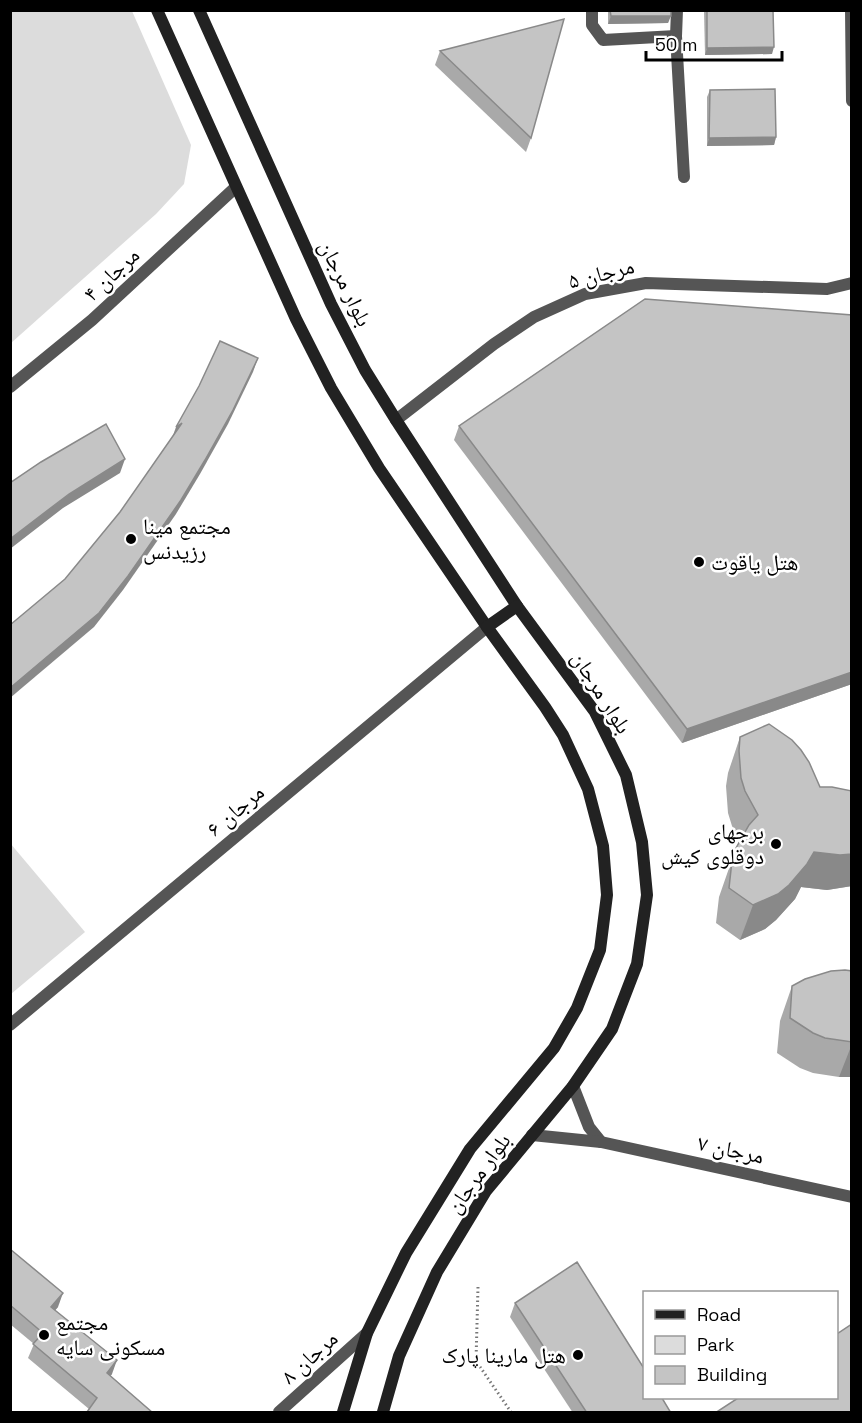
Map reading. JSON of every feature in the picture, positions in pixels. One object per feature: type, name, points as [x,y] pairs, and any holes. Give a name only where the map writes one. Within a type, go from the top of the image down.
[{"type":"main road","name":"بلوار مرجان","points":[[157,10],[296,319],[331,388],[379,468],[563,735],[588,789],[603,846],[607,896],[600,950],[577,1008],[554,1048],[470,1149],[406,1253],[367,1333],[343,1413]]},
{"type":"main road","name":"بلوار مرجان","points":[[199,10],[331,304],[365,370],[518,606],[595,712],[626,775],[642,842],[647,895],[637,964],[612,1029],[573,1086],[486,1191],[437,1272],[399,1356],[383,1413]]},
{"type":"main road","points":[[487,627],[518,606]]},
{"type":"street","points":[[592,10],[592,25],[603,40],[676,36]]},
{"type":"street","points":[[677,10],[676,36],[684,177]]},
{"type":"street","points":[[851,10],[852,101]]},
{"type":"street","name":"مرجان ۴","points":[[10,387],[92,320],[236,188]]},
{"type":"street","name":"مرجان ۵","points":[[396,420],[494,344],[534,317],[585,294],[646,283],[827,289],[852,283]]},
{"type":"street","name":"مرجان ۶","points":[[10,1025],[487,627]]},
{"type":"street","points":[[573,1086],[589,1127],[601,1142]]},
{"type":"street","name":"مرجان ۷","points":[[532,1135],[601,1142],[852,1197]]},
{"type":"street","name":"مرجان ۸","points":[[279,1413],[367,1333]]},
{"type":"path","points":[[478,1287],[476,1361],[511,1413]]},
{"type":"green space","points":[[11,10],[132,11],[191,145],[184,184],[156,214],[11,343]]},
{"type":"green space","points":[[10,843],[85,932],[11,994],[10,994]]},
{"type":"building","points":[[610,10],[671,10],[671,16],[611,16]]},
{"type":"building","points":[[707,10],[773,10],[774,47],[707,48]]},
{"type":"building","points":[[564,19],[531,138],[440,51]]},
{"type":"building","points":[[775,89],[776,137],[709,138],[710,90]]},
{"type":"building","name":"هتل یاقوت","points":[[645,299],[852,315],[852,672],[687,729],[459,426]]},
{"type":"building","name":"مجتمع مینا رزیدنس","points":[[220,341],[258,358],[233,410],[181,500],[99,613],[10,688],[10,625],[65,579],[120,512],[182,423],[176,427],[199,386]]},
{"type":"building","name":"مجتمع مینا رزیدنس","points":[[106,424],[125,459],[69,494],[10,539],[10,483]]},
{"type":"building","points":[[769,724],[792,740],[801,750],[820,787],[852,791],[852,854],[814,852],[789,885],[778,894],[753,905],[729,888],[736,848],[749,825],[758,815],[741,778],[740,737]]},
{"type":"building","points":[[831,971],[852,971],[852,1042],[825,1038],[790,1018],[792,986],[805,979]]},
{"type":"building","name":"مجتمع مسکونی سایه","points":[[10,1249],[63,1293],[51,1307],[117,1360],[107,1373],[153,1413],[87,1412],[97,1398],[33,1344],[43,1333],[10,1305]]},
{"type":"building","name":"هتل مارینا پارک","points":[[577,1262],[643,1367],[643,1399],[663,1399],[671,1413],[587,1413],[515,1303]]},
{"type":"building","points":[[852,1324],[852,1411],[850,1413],[715,1413],[736,1399],[838,1399],[838,1333]]},
{"type":"place","name":"مجتمع مینا رزیدنس","points":[[131,539]]},
{"type":"place","name":"هتل یاقوت","points":[[699,562]]},
{"type":"place","name":"برجهای دوقلوی کیش","points":[[776,844]]},
{"type":"place","name":"مجتمع مسکونی سایه","points":[[44,1335]]},
{"type":"place","name":"هتل مارینا پارک","points":[[578,1355]]}]
